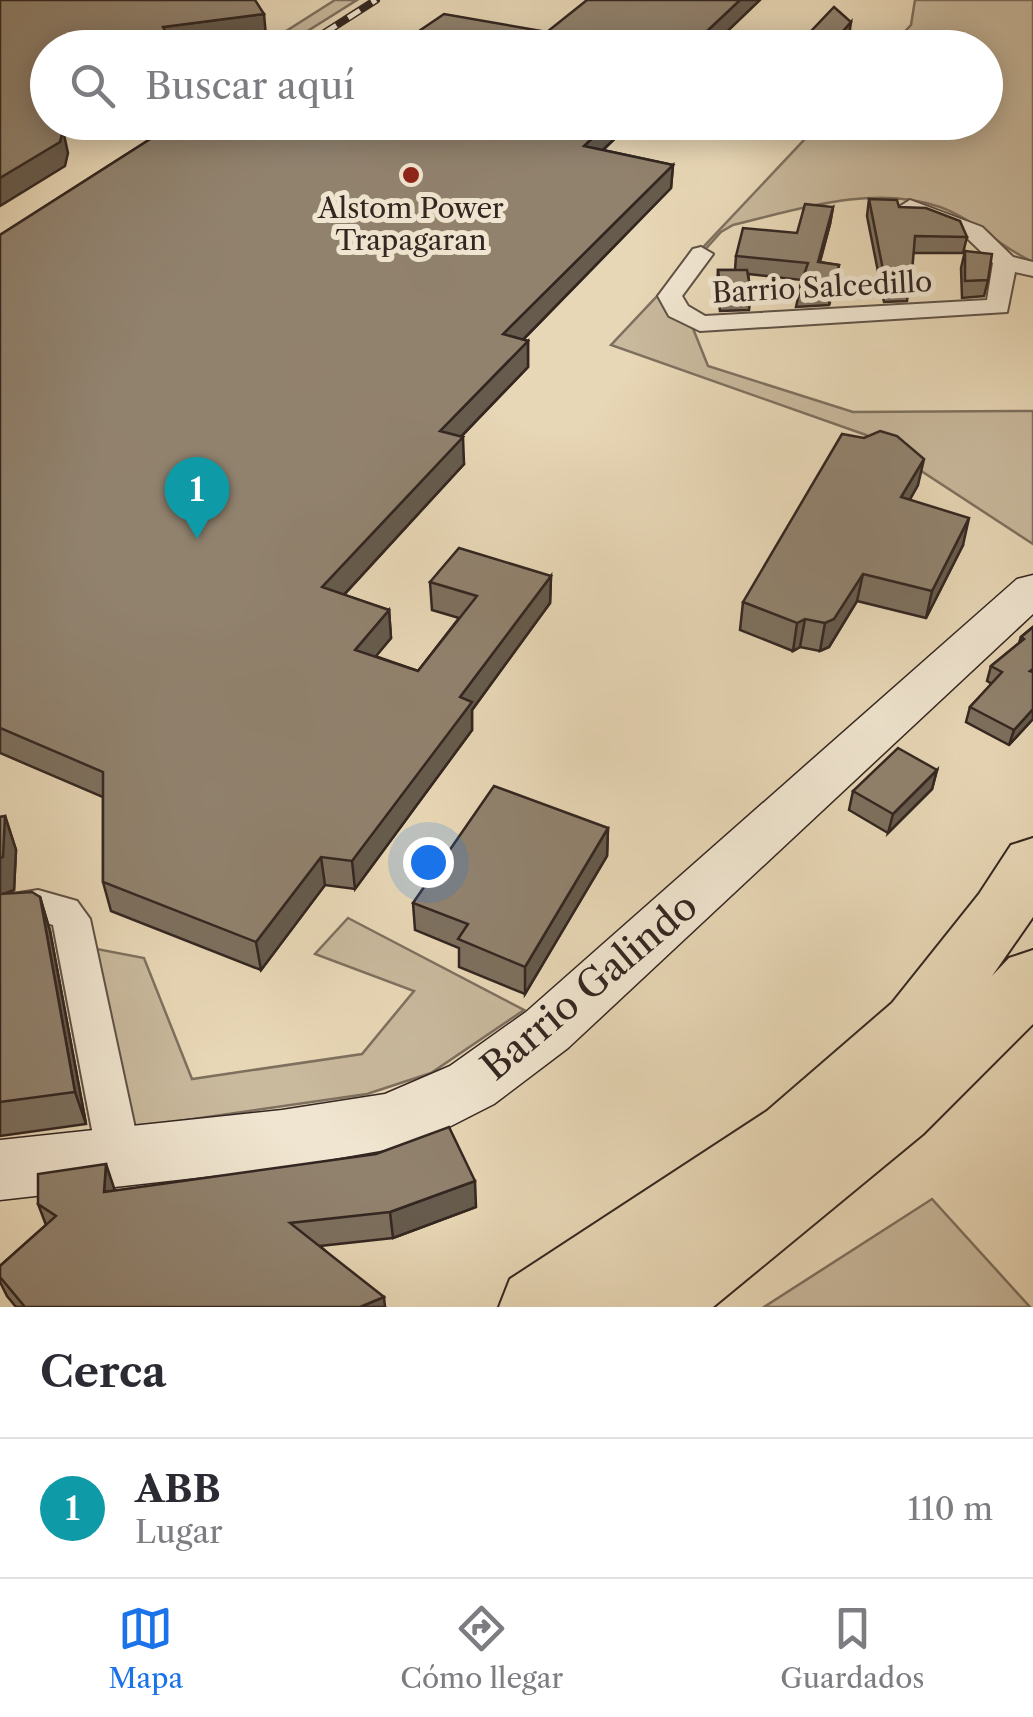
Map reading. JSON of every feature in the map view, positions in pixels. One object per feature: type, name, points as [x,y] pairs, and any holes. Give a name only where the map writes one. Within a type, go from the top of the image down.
[{"type":"highway","points":[[592,1295],[793,1134],[917,1024],[1002,912],[1033,862]]},
{"type":"highway","points":[[592,1295],[824,1175],[921,1092],[1033,978]]},
{"type":"street","name":"Barrio Salcedillo","points":[[910,207],[974,232],[1004,262],[1033,269]]},
{"type":"street","name":"Barrio Salcedillo","points":[[701,254],[670,296],[678,311],[700,324],[998,306],[1004,262]]},
{"type":"street","name":"Barrio Galindo","points":[[0,1170],[282,1139],[385,1122],[472,1085],[547,1030],[1033,589]]},
{"type":"street","points":[[0,911],[52,905],[64,910],[71,919],[118,1156]]},
{"type":"shaded area","points":[[335,0],[357,0],[309,30],[288,30]]},
{"type":"shaded area","points":[[915,0],[1033,0],[1033,262],[940,207],[862,198],[733,225],[721,232],[663,296],[692,326],[708,366],[853,412],[1033,411],[1033,544],[866,435],[611,345],[804,140],[1003,140],[1003,30],[906,30],[911,25]]},
{"type":"shaded area","points":[[348,918],[524,1010],[431,1073],[367,1094],[131,1128],[97,949],[144,958],[192,1079],[362,1054],[414,991],[315,954]]},
{"type":"shaded area","points":[[932,1199],[1030,1307],[764,1307]]},
{"type":"building","points":[[0,0],[255,0],[264,14],[163,27],[165,30],[30,30],[30,140],[60,140],[0,178]]},
{"type":"building","points":[[587,0],[740,0],[708,30],[550,30]]},
{"type":"building","points":[[834,7],[851,22],[844,30],[812,30]]},
{"type":"building","points":[[444,14],[536,30],[420,30]]},
{"type":"building","points":[[149,140],[590,140],[584,146],[673,165],[503,334],[528,341],[440,431],[463,437],[322,587],[389,610],[355,650],[418,671],[477,596],[430,582],[459,548],[551,576],[460,697],[472,702],[352,861],[321,857],[256,942],[103,882],[103,772],[0,728],[0,235]]},
{"type":"building","points":[[869,199],[897,200],[899,207],[926,208],[960,221],[967,237],[915,236],[911,284],[886,285]]},
{"type":"building","points":[[805,204],[833,207],[818,262],[839,265],[832,288],[799,290],[808,263],[736,256],[743,228],[797,233]]},
{"type":"building","points":[[965,251],[992,254],[988,280],[965,281]]},
{"type":"building","points":[[718,270],[747,270],[751,293],[721,294]]},
{"type":"building","points":[[880,431],[897,436],[924,459],[901,497],[969,518],[932,591],[863,574],[834,619],[825,623],[805,619],[797,623],[743,602],[842,434],[864,438]]},
{"type":"building","points":[[1033,627],[1033,709],[1014,730],[970,707],[1002,672],[991,666]]},
{"type":"building","points":[[898,748],[937,770],[893,814],[853,791]]},
{"type":"building","points":[[494,786],[608,828],[525,967],[458,939],[468,924],[413,903]]},
{"type":"building","points":[[5,816],[3,857],[0,858],[0,817]]},
{"type":"building","points":[[32,892],[40,897],[75,1092],[0,1102],[0,894]]},
{"type":"building","points":[[449,1127],[475,1181],[390,1212],[290,1223],[384,1297],[360,1307],[25,1307],[0,1277],[0,1266],[56,1216],[38,1204],[38,1174],[106,1164],[104,1192],[376,1154]]},
{"type":"railway","points":[[329,30],[376,0]]},
{"type":"place","name":"Alstom Power Trapagaran","points":[[411,175]]},
{"type":"place","name":"ABB","points":[[197,539]]}]
